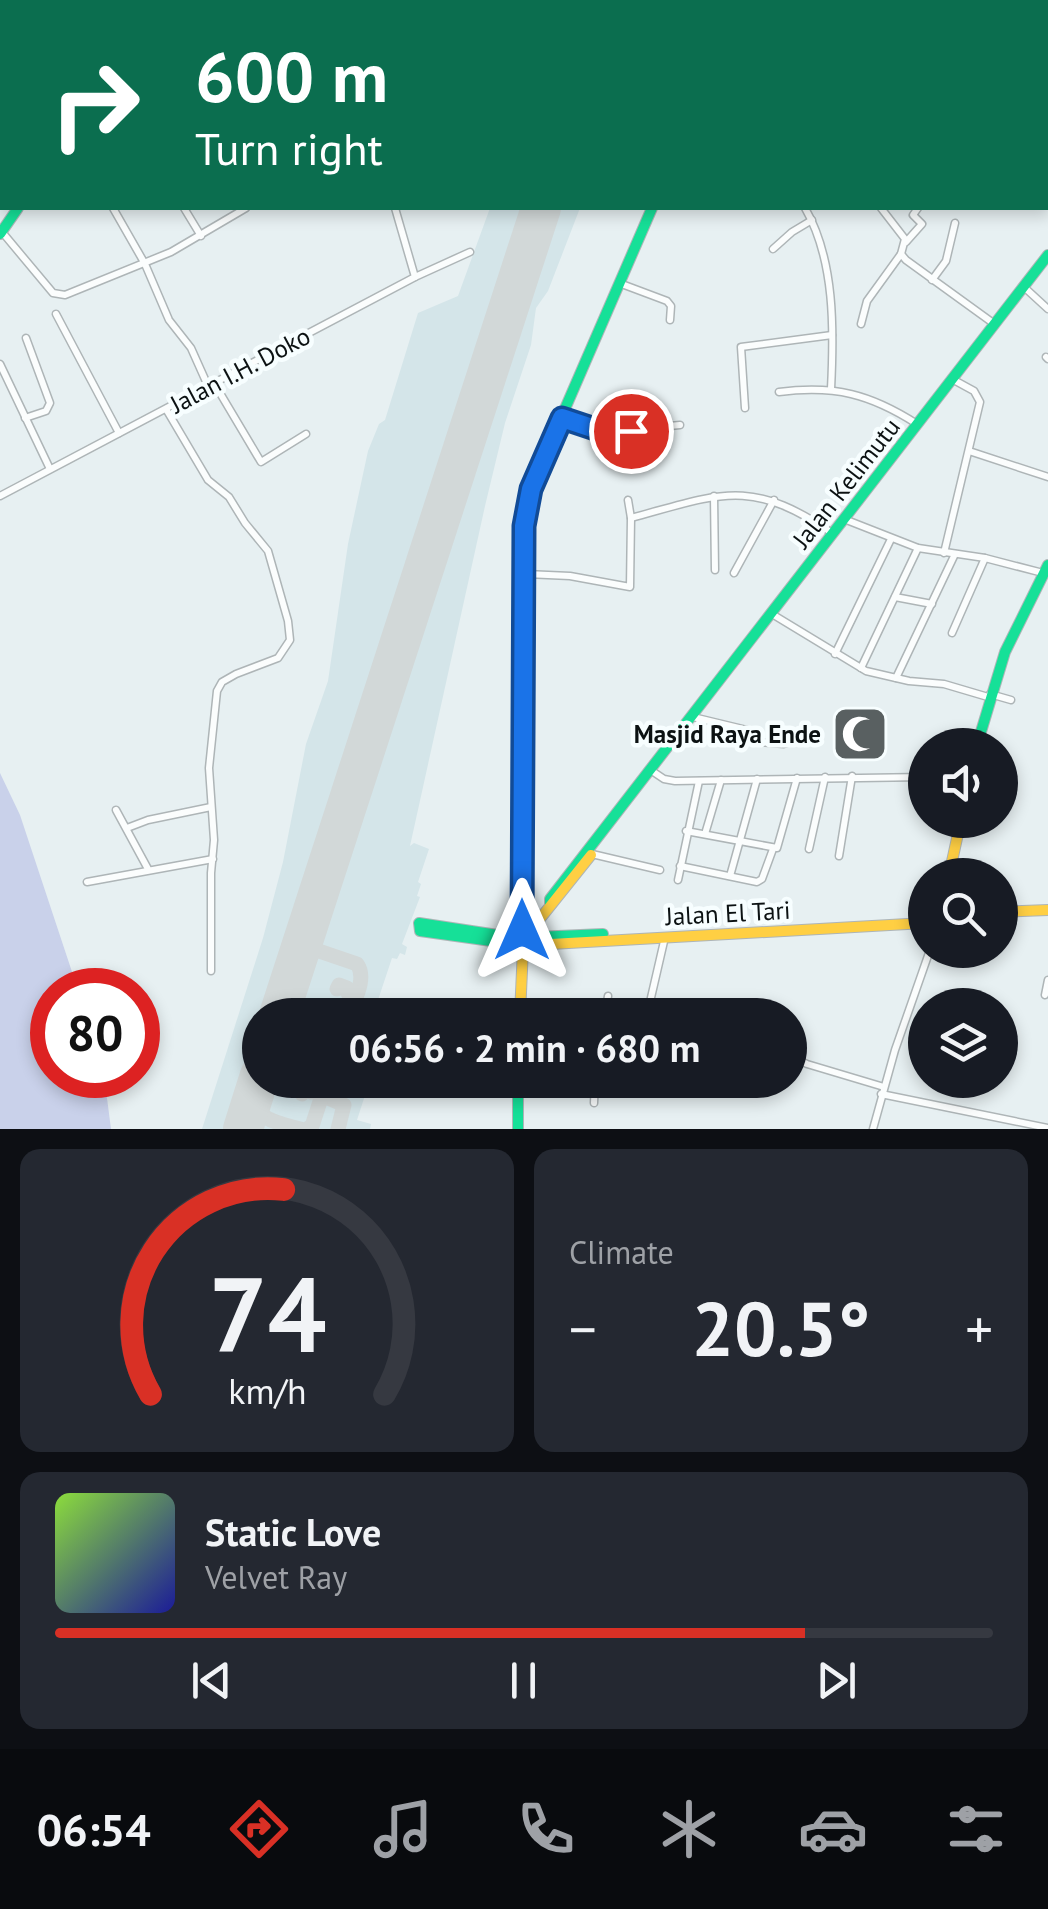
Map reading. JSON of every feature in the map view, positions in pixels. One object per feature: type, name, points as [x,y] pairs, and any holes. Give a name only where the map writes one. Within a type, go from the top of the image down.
[{"type":"main road","points":[[1,233],[17,210]]},
{"type":"main road","points":[[521,998],[526,939],[524,526],[528,501],[651,210]]},
{"type":"main road","name":"Jalan Kelimutu","points":[[652,771],[1048,255]]},
{"type":"main road","points":[[980,728],[988,696],[1015,628],[1046,570]]},
{"type":"main road","points":[[526,939],[550,905],[550,899],[652,771]]},
{"type":"main road","points":[[550,905],[556,903],[652,771]]},
{"type":"main road","points":[[1018,914],[1048,913]]},
{"type":"main road","name":"Jalan El Tari","points":[[526,939],[908,921]]},
{"type":"main road","points":[[419,927],[485,938],[526,939]]},
{"type":"main road","name":"Jalan El Tari","points":[[526,939],[665,936],[738,929]]},
{"type":"main road","points":[[518,1098],[518,1129]]},
{"type":"street","points":[[114,210],[145,264],[169,320],[192,348],[211,385],[262,462],[306,434]]},
{"type":"street","points":[[185,210],[201,236]]},
{"type":"street","points":[[1,233],[53,293],[60,295],[145,264],[243,210]]},
{"type":"street","points":[[397,210],[415,278]]},
{"type":"street","points":[[806,210],[827,277],[831,389]]},
{"type":"street","points":[[882,210],[906,242]]},
{"type":"street","points":[[862,324],[867,300],[922,224],[913,215],[917,210]]},
{"type":"street","points":[[773,249],[812,220]]},
{"type":"street","points":[[932,280],[946,261],[955,222]]},
{"type":"street","name":"Jalan I.H. Doko","points":[[0,496],[470,252]]},
{"type":"street","points":[[901,254],[993,324]]},
{"type":"street","points":[[619,284],[667,301],[670,320]]},
{"type":"street","points":[[1023,286],[1048,308]]},
{"type":"street","points":[[56,314],[118,433]]},
{"type":"street","points":[[745,408],[741,348],[832,335]]},
{"type":"street","points":[[25,418],[46,411],[50,403],[26,338]]},
{"type":"street","points":[[0,364],[50,469]]},
{"type":"street","points":[[944,553],[978,397],[952,379]]},
{"type":"street","points":[[779,392],[831,389],[881,402],[916,424]]},
{"type":"street","points":[[166,409],[208,480],[229,497],[268,551],[288,621],[289,645],[278,658],[236,674],[222,682],[217,691],[210,768],[212,970]]},
{"type":"street","points":[[562,418],[604,432],[680,425]]},
{"type":"street","points":[[968,451],[1048,476]]},
{"type":"street","points":[[631,518],[714,496],[774,500],[798,510],[832,533]]},
{"type":"street","points":[[714,496],[715,570]]},
{"type":"street","points":[[524,574],[577,577],[627,589],[632,584],[628,500]]},
{"type":"street","points":[[734,574],[774,500]]},
{"type":"street","points":[[843,518],[918,548],[1046,570]]},
{"type":"street","points":[[835,654],[891,539]]},
{"type":"street","points":[[860,668],[918,548]]},
{"type":"street","points":[[896,678],[955,554]]},
{"type":"street","points":[[952,633],[985,558]]},
{"type":"street","points":[[895,597],[932,604]]},
{"type":"street","points":[[772,614],[860,668],[1011,700]]},
{"type":"street","points":[[693,716],[747,730],[759,742],[784,744],[806,734]]},
{"type":"street","points":[[652,771],[676,781],[908,778]]},
{"type":"street","points":[[839,856],[852,776]]},
{"type":"street","points":[[809,850],[824,777]]},
{"type":"street","points":[[680,866],[759,882],[772,850],[780,842],[797,778]]},
{"type":"street","points":[[730,876],[757,779]]},
{"type":"street","points":[[678,880],[698,780]]},
{"type":"street","points":[[705,834],[721,780]]},
{"type":"street","points":[[127,828],[211,807]]},
{"type":"street","points":[[116,810],[148,869]]},
{"type":"street","points":[[686,831],[772,850]]},
{"type":"street","points":[[592,854],[660,870]]},
{"type":"street","points":[[87,882],[213,859]]},
{"type":"street","points":[[652,998],[665,936]]},
{"type":"street","points":[[873,1129],[882,1090],[924,968]]},
{"type":"street","points":[[1045,995],[1048,980]]},
{"type":"street","points":[[807,1064],[882,1090],[1048,1128]]},
{"type":"street","points":[[594,1098],[594,1103]]},
{"type":"shaded area","points":[[489,210],[579,210],[548,291],[536,308],[531,345],[505,423],[485,506],[410,846],[414,843],[429,849],[418,882],[420,897],[402,944],[407,947],[405,955],[400,953],[397,959],[392,958],[379,998],[244,998],[283,862],[306,744],[328,681],[348,544],[368,451],[379,424],[385,420],[418,313],[458,296]]},
{"type":"shaded area","points":[[242,1004],[242,1098],[364,1098],[357,1120],[371,1124],[370,1129],[202,1129]]},
{"type":"water","points":[[0,773],[20,815],[71,968],[30,968],[30,1098],[107,1098],[111,1129],[0,1129]]},
{"type":"taxiway","points":[[307,930],[307,941],[316,950],[357,964],[361,976],[356,998]]},
{"type":"taxiway","points":[[337,989],[339,985],[347,988],[348,993],[357,993]]},
{"type":"taxiway","points":[[253,1098],[264,1116],[300,1129]]},
{"type":"taxiway","points":[[307,1129],[312,1126],[321,1098]]},
{"type":"taxiway","points":[[328,1098],[344,1105],[338,1129]]},
{"type":"taxiway","points":[[244,1125],[264,1117]]},
{"type":"runway","points":[[285,998],[540,210]]},
{"type":"runway","points":[[243,1129],[253,1098]]},
{"type":"traffic: fast","points":[[0,234],[17,210]]},
{"type":"traffic: fast","points":[[525,628],[526,513],[535,478],[651,210]]},
{"type":"traffic: fast","points":[[550,905],[550,899],[1048,255]]},
{"type":"traffic: fast","points":[[982,728],[1005,652],[1048,565]]},
{"type":"traffic: fast","points":[[517,938],[419,923],[420,931],[519,945]]},
{"type":"traffic: fast","points":[[536,937],[603,934]]},
{"type":"traffic: fast","points":[[518,1098],[518,1129]]},
{"type":"traffic: slow","points":[[522,930],[525,628]]},
{"type":"traffic: slow","points":[[953,858],[957,838]]},
{"type":"traffic: slow","points":[[531,930],[591,855]]},
{"type":"traffic: slow","points":[[1018,911],[1048,910]]},
{"type":"traffic: slow","points":[[533,945],[908,924]]},
{"type":"traffic: slow","points":[[522,930],[531,930],[535,943],[523,948],[517,938],[522,930]]},
{"type":"traffic: slow","points":[[521,998],[523,948]]},
{"type":"place","name":"Masjid Raya Ende","points":[[860,734]]},
{"type":"route","points":[[522,930],[524,526],[528,501],[562,418],[604,432],[631,431]]}]
